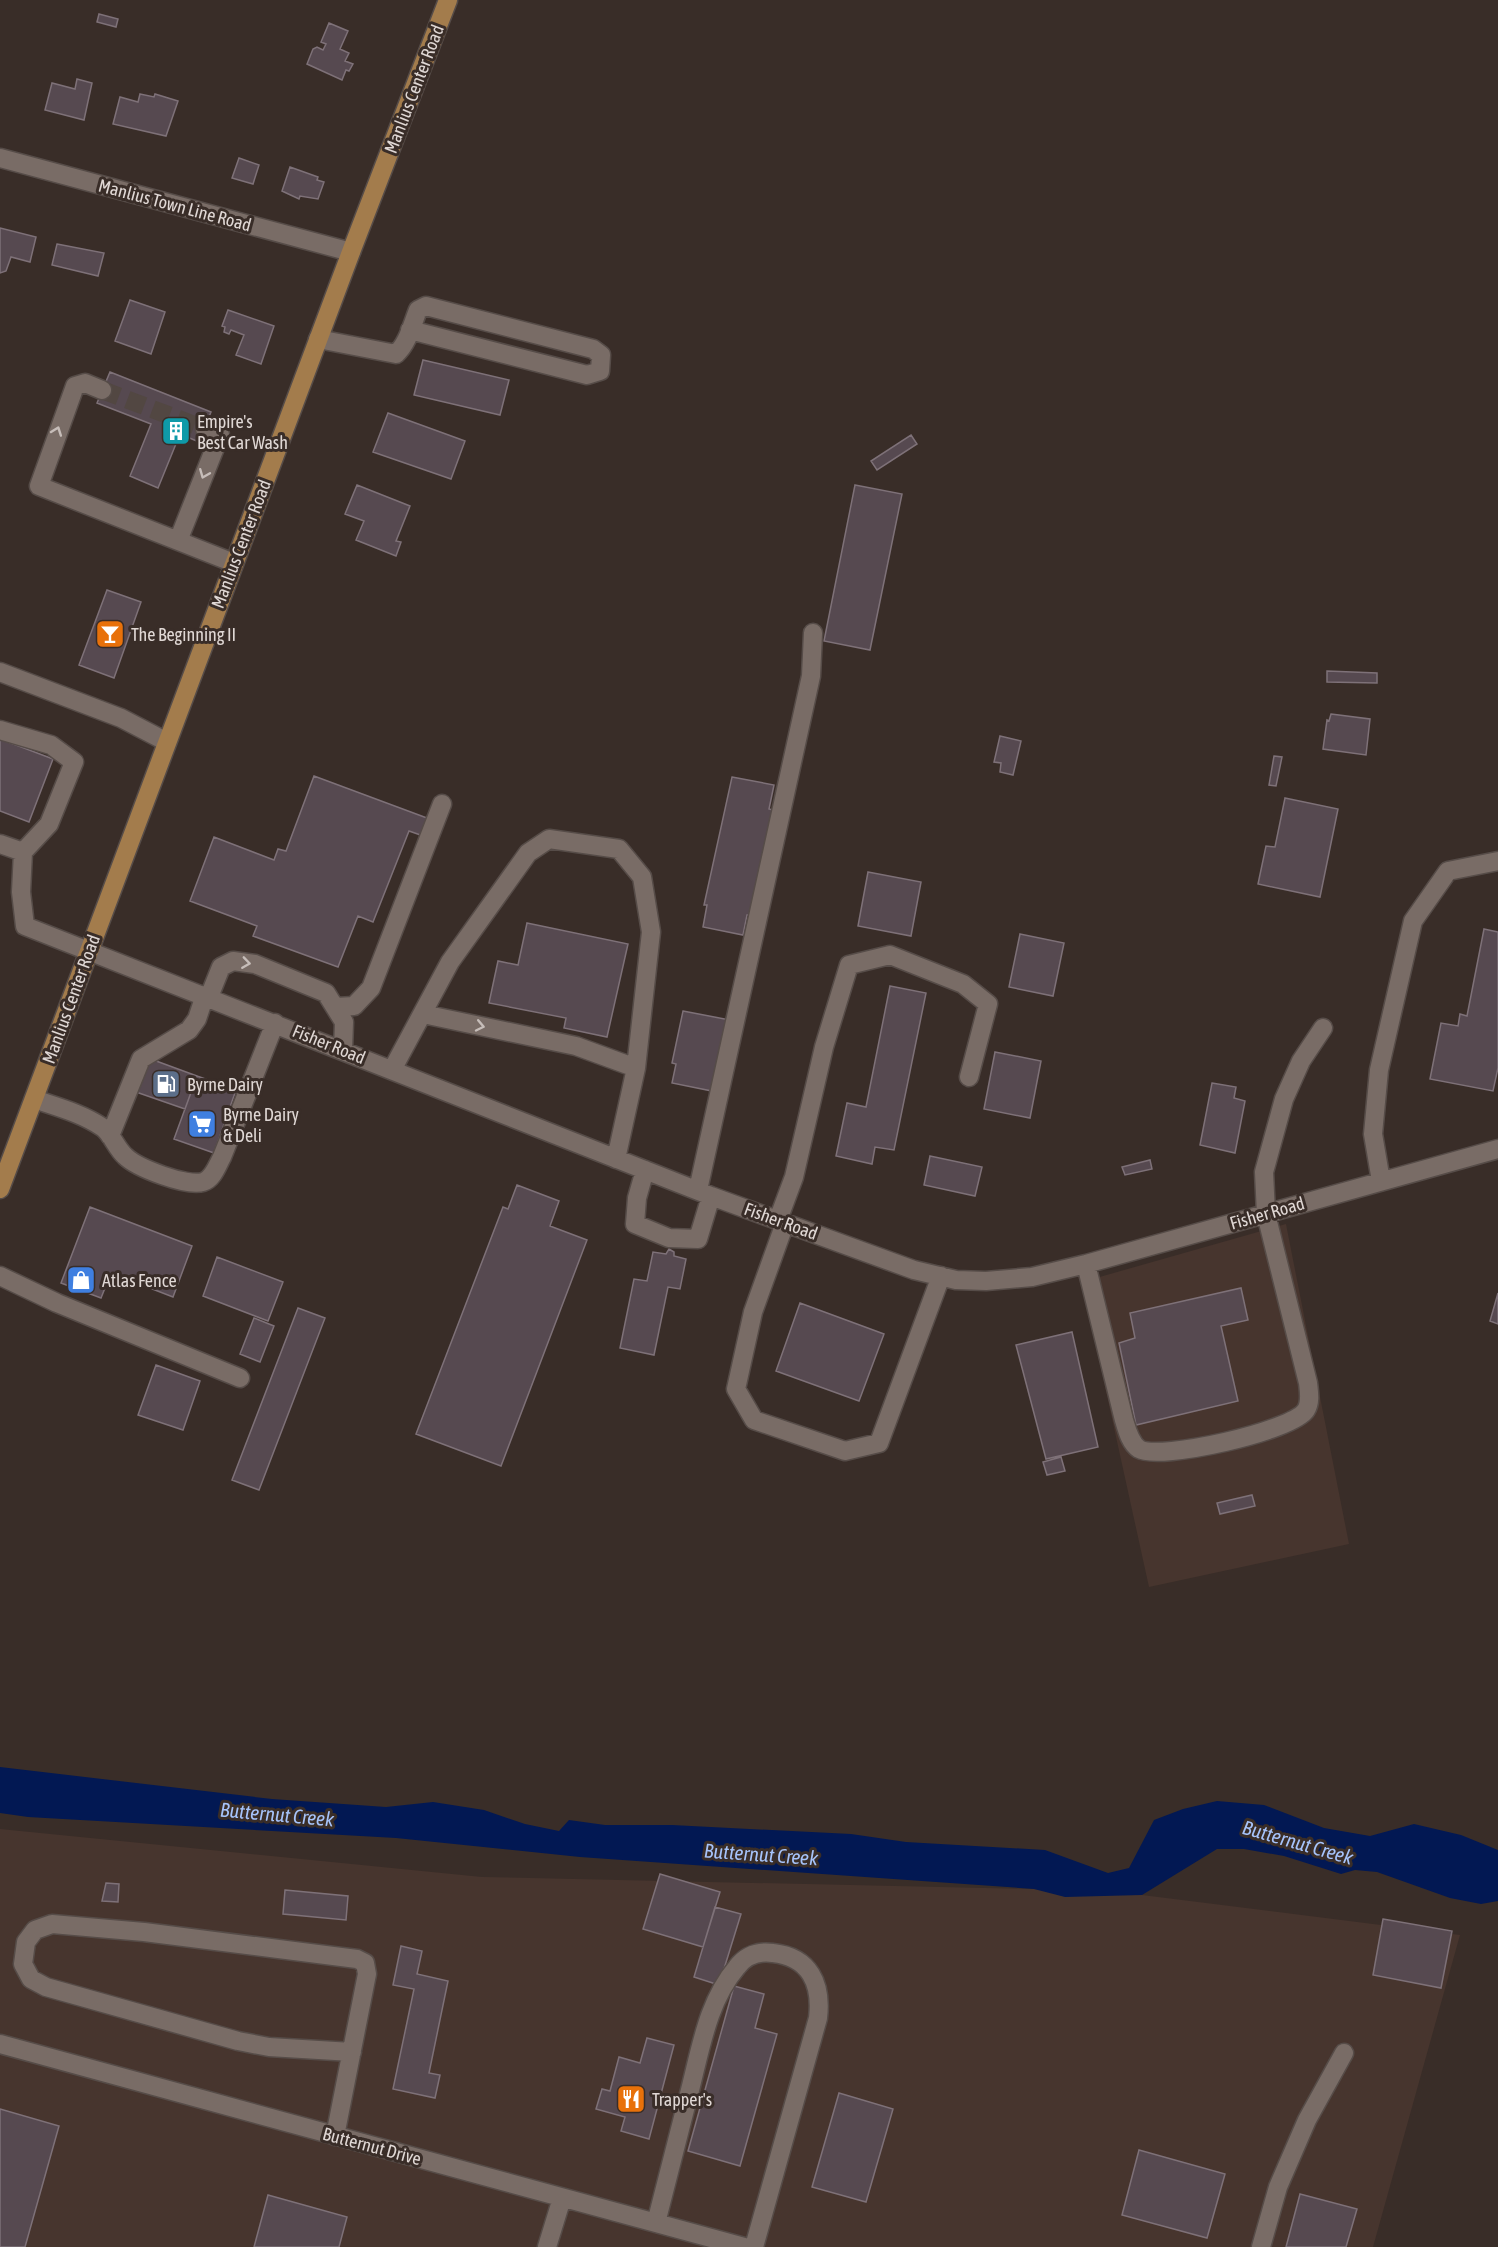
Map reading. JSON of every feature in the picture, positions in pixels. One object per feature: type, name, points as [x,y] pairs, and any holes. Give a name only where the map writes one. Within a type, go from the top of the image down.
[{"type":"main road","name":"Manlius Center Road","points":[[0,1190],[318,339],[448,0]]},
{"type":"street","name":"Manlius Town Line Road","points":[[0,158],[351,252]]},
{"type":"street","points":[[318,339],[396,354],[403,348],[410,330],[418,310],[426,306],[593,349],[601,355],[600,371],[587,375],[410,330]]},
{"type":"street","points":[[102,390],[85,383],[75,386],[39,486],[234,563]]},
{"type":"street","points":[[178,541],[220,435],[205,429]]},
{"type":"street","points":[[645,1170],[637,1198],[635,1224],[669,1238],[699,1239],[704,1193],[811,676],[813,633]]},
{"type":"street","points":[[0,672],[121,718],[167,742]]},
{"type":"street","points":[[0,730],[51,745],[74,762],[49,824],[23,852],[0,844]]},
{"type":"street","points":[[336,1007],[354,1006],[371,988],[442,804]]},
{"type":"street","points":[[392,1070],[450,962],[528,853],[549,839],[619,849],[642,877],[651,932],[636,1068],[616,1159]]},
{"type":"street","name":"Fisher Road","points":[[23,852],[21,892],[25,926],[704,1193],[914,1270],[941,1276],[986,1281],[1032,1277],[1498,1149]]},
{"type":"street","points":[[1381,1181],[1373,1134],[1379,1070],[1413,921],[1448,871],[1498,861]]},
{"type":"street","points":[[941,1276],[879,1443],[844,1451],[754,1420],[736,1389],[753,1312],[794,1177],[824,1047],[849,965],[890,955],[963,984],[988,1004],[969,1077]]},
{"type":"street","points":[[110,1136],[141,1059],[189,1030],[197,1019],[221,968],[233,961],[255,964],[326,993],[344,1022],[343,1050]]},
{"type":"street","points":[[423,1014],[576,1046],[636,1068]]},
{"type":"street","points":[[33,1099],[89,1119],[106,1129],[125,1156],[138,1165],[176,1180],[191,1183],[204,1182],[213,1173],[222,1157],[275,1023]]},
{"type":"street","points":[[1086,1263],[1124,1420],[1131,1440],[1137,1448],[1149,1452],[1166,1453],[1262,1432],[1292,1422],[1306,1411],[1310,1394],[1266,1214],[1264,1172],[1284,1099],[1300,1061],[1323,1028]]},
{"type":"street","points":[[0,1276],[57,1303],[240,1378]]},
{"type":"street","points":[[335,2136],[352,2052],[367,1974],[365,1963],[357,1959],[144,1932],[52,1924],[35,1930],[26,1942],[23,1964],[31,1979],[46,1987],[238,2041],[269,2047],[352,2052]]},
{"type":"street","points":[[656,2223],[711,2007],[737,1966],[753,1954],[788,1954],[802,1962],[814,1980],[820,1997],[819,2007],[754,2247]]},
{"type":"street","name":"Butternut Drive","points":[[0,2044],[744,2247]]},
{"type":"street","points":[[1261,2247],[1282,2177],[1307,2120],[1344,2053]]},
{"type":"street","points":[[547,2247],[562,2198]]},
{"type":"shaded area","points":[[1286,1224],[1349,1544],[1149,1587],[1082,1282]]},
{"type":"shaded area","points":[[0,1829],[482,1877],[1034,1889],[1142,1895],[1460,1935],[1373,2247],[0,2247]]},
{"type":"water","name":"Butternut Creek","points":[[0,1767],[272,1799],[386,1807],[433,1802],[484,1810],[525,1824],[559,1831],[569,1820],[605,1825],[672,1825],[851,1834],[906,1842],[1045,1850],[1108,1873],[1129,1868],[1154,1820],[1183,1809],[1217,1801],[1264,1805],[1324,1828],[1370,1836],[1414,1824],[1461,1835],[1498,1850],[1498,1901],[1481,1904],[1450,1898],[1377,1872],[1355,1870],[1341,1874],[1284,1856],[1244,1849],[1217,1849],[1142,1895],[1065,1897],[1034,1889],[580,1857],[396,1838],[28,1817],[0,1813]]},
{"type":"building","points":[[99,14],[118,19],[116,27],[97,22]]},
{"type":"building","points":[[329,23],[348,31],[340,49],[349,53],[345,61],[353,64],[349,71],[346,70],[342,80],[307,64],[313,49],[317,47],[323,50],[326,44],[321,42]]},
{"type":"building","points":[[77,79],[92,83],[84,120],[45,110],[52,83],[75,89]]},
{"type":"building","points":[[140,94],[154,97],[155,94],[178,101],[166,136],[113,124],[120,97],[138,102]]},
{"type":"building","points":[[239,158],[259,165],[253,184],[232,178]]},
{"type":"building","points":[[290,167],[318,177],[317,180],[324,182],[318,199],[300,196],[299,199],[282,191]]},
{"type":"building","points":[[0,228],[36,237],[30,262],[11,257],[6,271],[0,273]]},
{"type":"building","points":[[57,244],[104,253],[98,276],[52,265]]},
{"type":"building","points":[[130,300],[165,312],[151,354],[115,341]]},
{"type":"building","points":[[228,310],[274,326],[261,364],[236,355],[244,335],[231,330],[229,334],[224,332],[225,327],[222,326]]},
{"type":"building","points":[[423,360],[509,380],[500,415],[414,395]]},
{"type":"building","name":"Empire's Best Car Wash","points":[[110,372],[211,412],[199,442],[180,434],[158,488],[130,476],[151,424],[97,403]]},
{"type":"building","points":[[388,413],[465,441],[451,479],[373,452]]},
{"type":"building","points":[[911,435],[917,444],[877,470],[871,461]]},
{"type":"building","points":[[357,485],[410,506],[396,541],[401,542],[396,556],[356,540],[364,521],[345,514]]},
{"type":"building","points":[[855,485],[902,494],[870,650],[824,641]]},
{"type":"building","name":"The Beginning II","points":[[107,590],[141,602],[114,678],[79,665]]},
{"type":"building","points":[[1327,671],[1377,673],[1377,683],[1327,682]]},
{"type":"building","points":[[1331,714],[1370,719],[1366,755],[1323,749],[1327,720],[1329,721]]},
{"type":"building","points":[[1000,736],[1021,741],[1013,775],[1000,772],[1001,763],[994,762]]},
{"type":"building","points":[[0,739],[53,759],[29,822],[0,811]]},
{"type":"building","points":[[1274,756],[1282,757],[1276,786],[1269,785]]},
{"type":"building","points":[[314,776],[435,821],[429,838],[409,831],[373,922],[358,916],[338,967],[253,936],[257,926],[190,901],[214,837],[274,860],[278,849],[286,851]]},
{"type":"building","points":[[732,777],[774,785],[769,809],[773,810],[751,915],[747,915],[743,935],[703,927],[707,905],[704,905]]},
{"type":"building","points":[[1285,798],[1338,809],[1320,897],[1258,884],[1266,846],[1275,847]]},
{"type":"building","points":[[868,872],[921,882],[911,936],[858,926]]},
{"type":"building","points":[[527,923],[628,944],[607,1037],[564,1028],[566,1018],[489,1003],[498,961],[518,965]]},
{"type":"building","points":[[1484,929],[1498,932],[1498,1068],[1493,1091],[1430,1079],[1441,1023],[1458,1026],[1460,1014],[1467,1016]]},
{"type":"building","points":[[1020,934],[1064,943],[1053,996],[1009,987]]},
{"type":"building","points":[[890,986],[926,993],[894,1150],[875,1147],[872,1164],[836,1156],[847,1103],[866,1107]]},
{"type":"building","points":[[683,1011],[730,1020],[712,1091],[672,1083],[676,1064],[672,1063]]},
{"type":"building","points":[[995,1052],[1041,1061],[1030,1118],[984,1109]]},
{"type":"building","name":"Byrne Dairy","points":[[148,1058],[197,1076],[185,1109],[136,1092]]},
{"type":"building","name":"Byrne Dairy & Deli","points":[[197,1076],[236,1090],[214,1153],[174,1139]]},
{"type":"building","points":[[1212,1083],[1236,1087],[1234,1098],[1245,1101],[1235,1153],[1200,1145]]},
{"type":"building","points":[[930,1156],[982,1167],[975,1196],[924,1185]]},
{"type":"building","points":[[1150,1160],[1152,1169],[1125,1175],[1122,1167]]},
{"type":"building","points":[[517,1185],[559,1201],[550,1226],[587,1240],[501,1466],[416,1434],[503,1207],[508,1209]]},
{"type":"building","points":[[90,1207],[192,1246],[173,1297],[111,1273],[101,1298],[61,1283]]},
{"type":"building","points":[[669,1249],[674,1252],[674,1256],[686,1259],[680,1289],[668,1287],[654,1355],[620,1348],[634,1279],[647,1281],[653,1252],[666,1254]]},
{"type":"building","points":[[217,1257],[283,1282],[268,1321],[203,1296]]},
{"type":"building","points":[[1241,1288],[1248,1320],[1221,1326],[1238,1401],[1136,1425],[1119,1343],[1135,1338],[1130,1313]]},
{"type":"building","points":[[1498,1293],[1498,1324],[1490,1321]]},
{"type":"building","points":[[800,1303],[884,1334],[859,1401],[776,1371]]},
{"type":"building","points":[[298,1308],[325,1318],[259,1490],[232,1480]]},
{"type":"building","points":[[254,1318],[274,1326],[260,1362],[240,1354]]},
{"type":"building","points":[[1072,1332],[1098,1447],[1046,1459],[1016,1345]]},
{"type":"building","points":[[156,1365],[200,1381],[183,1430],[138,1415]]},
{"type":"building","points":[[1061,1457],[1065,1471],[1047,1475],[1043,1462]]},
{"type":"building","points":[[1252,1495],[1255,1506],[1220,1514],[1217,1503]]},
{"type":"building","points":[[660,1874],[720,1892],[703,1947],[643,1929]]},
{"type":"building","points":[[106,1883],[119,1884],[118,1902],[102,1901]]},
{"type":"building","points":[[285,1890],[348,1896],[346,1920],[283,1914]]},
{"type":"building","points":[[715,1907],[741,1914],[719,1985],[694,1977]]},
{"type":"building","points":[[1383,1919],[1452,1931],[1441,1988],[1373,1975]]},
{"type":"building","points":[[401,1946],[422,1951],[417,1974],[448,1981],[429,2073],[440,2075],[435,2098],[393,2089],[414,1989],[393,1985]]},
{"type":"building","points":[[734,1986],[764,1994],[755,2028],[777,2034],[740,2166],[688,2151]]},
{"type":"building","points":[[647,2038],[674,2045],[649,2139],[621,2131],[625,2117],[596,2109],[602,2089],[610,2091],[619,2057],[640,2063]]},
{"type":"building","points":[[839,2093],[893,2109],[866,2202],[812,2187]]},
{"type":"building","points":[[0,2109],[59,2126],[25,2247],[0,2247]]},
{"type":"building","points":[[1139,2150],[1225,2174],[1207,2238],[1122,2215]]},
{"type":"building","points":[[1300,2194],[1357,2209],[1346,2247],[1286,2247]]},
{"type":"building","points":[[268,2195],[347,2217],[339,2247],[254,2247]]},
{"type":"tunnel","points":[[102,390],[205,429]]},
{"type":"place","name":"Empire's Best Car Wash","points":[[176,431]]},
{"type":"place","name":"The Beginning II","points":[[110,634]]},
{"type":"place","name":"Byrne Dairy","points":[[166,1084]]},
{"type":"place","name":"Byrne Dairy & Deli","points":[[202,1124]]},
{"type":"place","name":"Atlas Fence","points":[[81,1280]]},
{"type":"place","name":"Trapper's","points":[[631,2099]]}]
